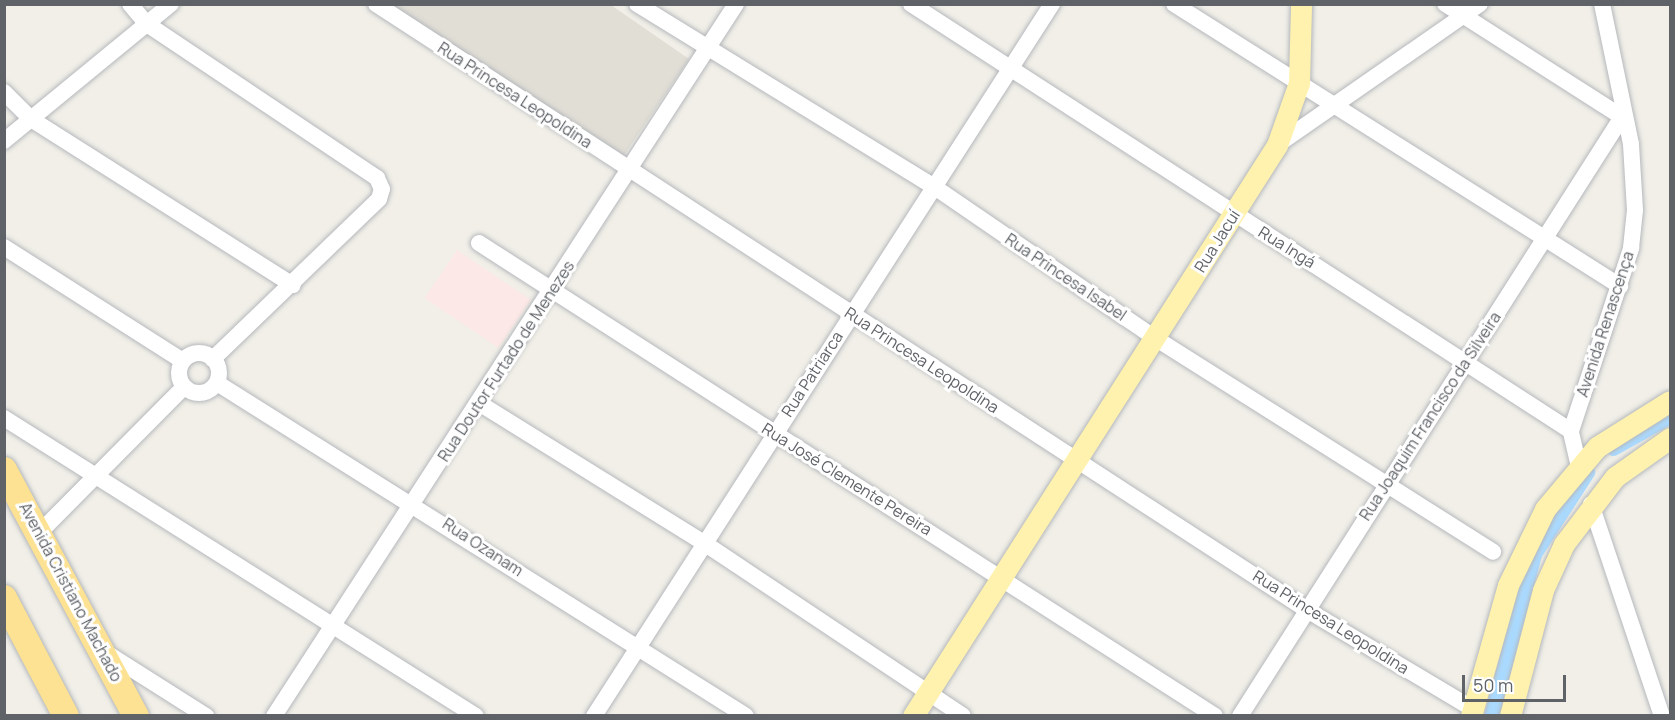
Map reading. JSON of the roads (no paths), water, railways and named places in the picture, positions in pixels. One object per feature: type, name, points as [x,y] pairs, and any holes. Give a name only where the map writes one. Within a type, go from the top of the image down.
[{"type":"highway","name":"Avenida Cristiano Machado","points":[[4,470],[41,531],[136,716]]},
{"type":"highway","points":[[4,598],[66,716]]},
{"type":"main road","name":"Rua Jacuí","points":[[913,716],[958,649],[970,643],[1005,579],[1277,145],[1299,83],[1301,4]]},
{"type":"main road","points":[[1472,712],[1514,567],[1545,509],[1579,466],[1612,435],[1671,401]]},
{"type":"main road","points":[[1510,716],[1543,590],[1591,504],[1625,468],[1671,438]]},
{"type":"street","points":[[130,4],[147,24],[377,178],[382,189],[379,200],[213,359]]},
{"type":"street","points":[[4,141],[171,4]]},
{"type":"street","name":"Rua Princesa Leopoldina","points":[[375,4],[1080,459],[1307,610],[1472,712]]},
{"type":"street","name":"Rua Princesa Isabel","points":[[637,4],[708,45],[933,186],[1155,338],[1493,552]]},
{"type":"street","name":"Rua Doutor Furtado de Menezes","points":[[274,716],[553,292],[629,169],[736,4]]},
{"type":"street","name":"Rua Ingá","points":[[911,4],[1235,214],[1467,360],[1571,431]]},
{"type":"street","name":"Rua Patriarca","points":[[594,716],[1052,4]]},
{"type":"street","points":[[1174,4],[1620,286]]},
{"type":"street","points":[[1445,4],[1622,117]]},
{"type":"street","points":[[1277,145],[1331,104],[1480,4]]},
{"type":"street","name":"Avenida Renascença","points":[[1571,431],[1631,248],[1635,177],[1622,117],[1614,48],[1602,4]]},
{"type":"street","points":[[4,92],[31,119],[292,285]]},
{"type":"street","name":"Rua Joaquim Francisco da Silveira","points":[[1239,716],[1622,117]]},
{"type":"street","name":"Rua José Clemente Pereira","points":[[479,243],[1215,716]]},
{"type":"street","points":[[4,247],[183,362]]},
{"type":"street","points":[[194,354],[213,359],[219,370],[217,383],[201,393],[184,387],[179,374],[183,362],[194,354]]},
{"type":"street","name":"Rua Ozanam","points":[[217,383],[414,502],[746,716]]},
{"type":"street","points":[[41,531],[184,387]]},
{"type":"street","points":[[479,403],[704,543],[963,716]]},
{"type":"street","points":[[4,418],[476,716]]},
{"type":"street","points":[[1571,431],[1579,466]]},
{"type":"street","points":[[1591,504],[1662,716]]},
{"type":"street","points":[[104,652],[206,716]]},
{"type":"waterway","points":[[1613,448],[1670,416]]},
{"type":"waterway","points":[[1491,716],[1534,554],[1587,472]]}]
